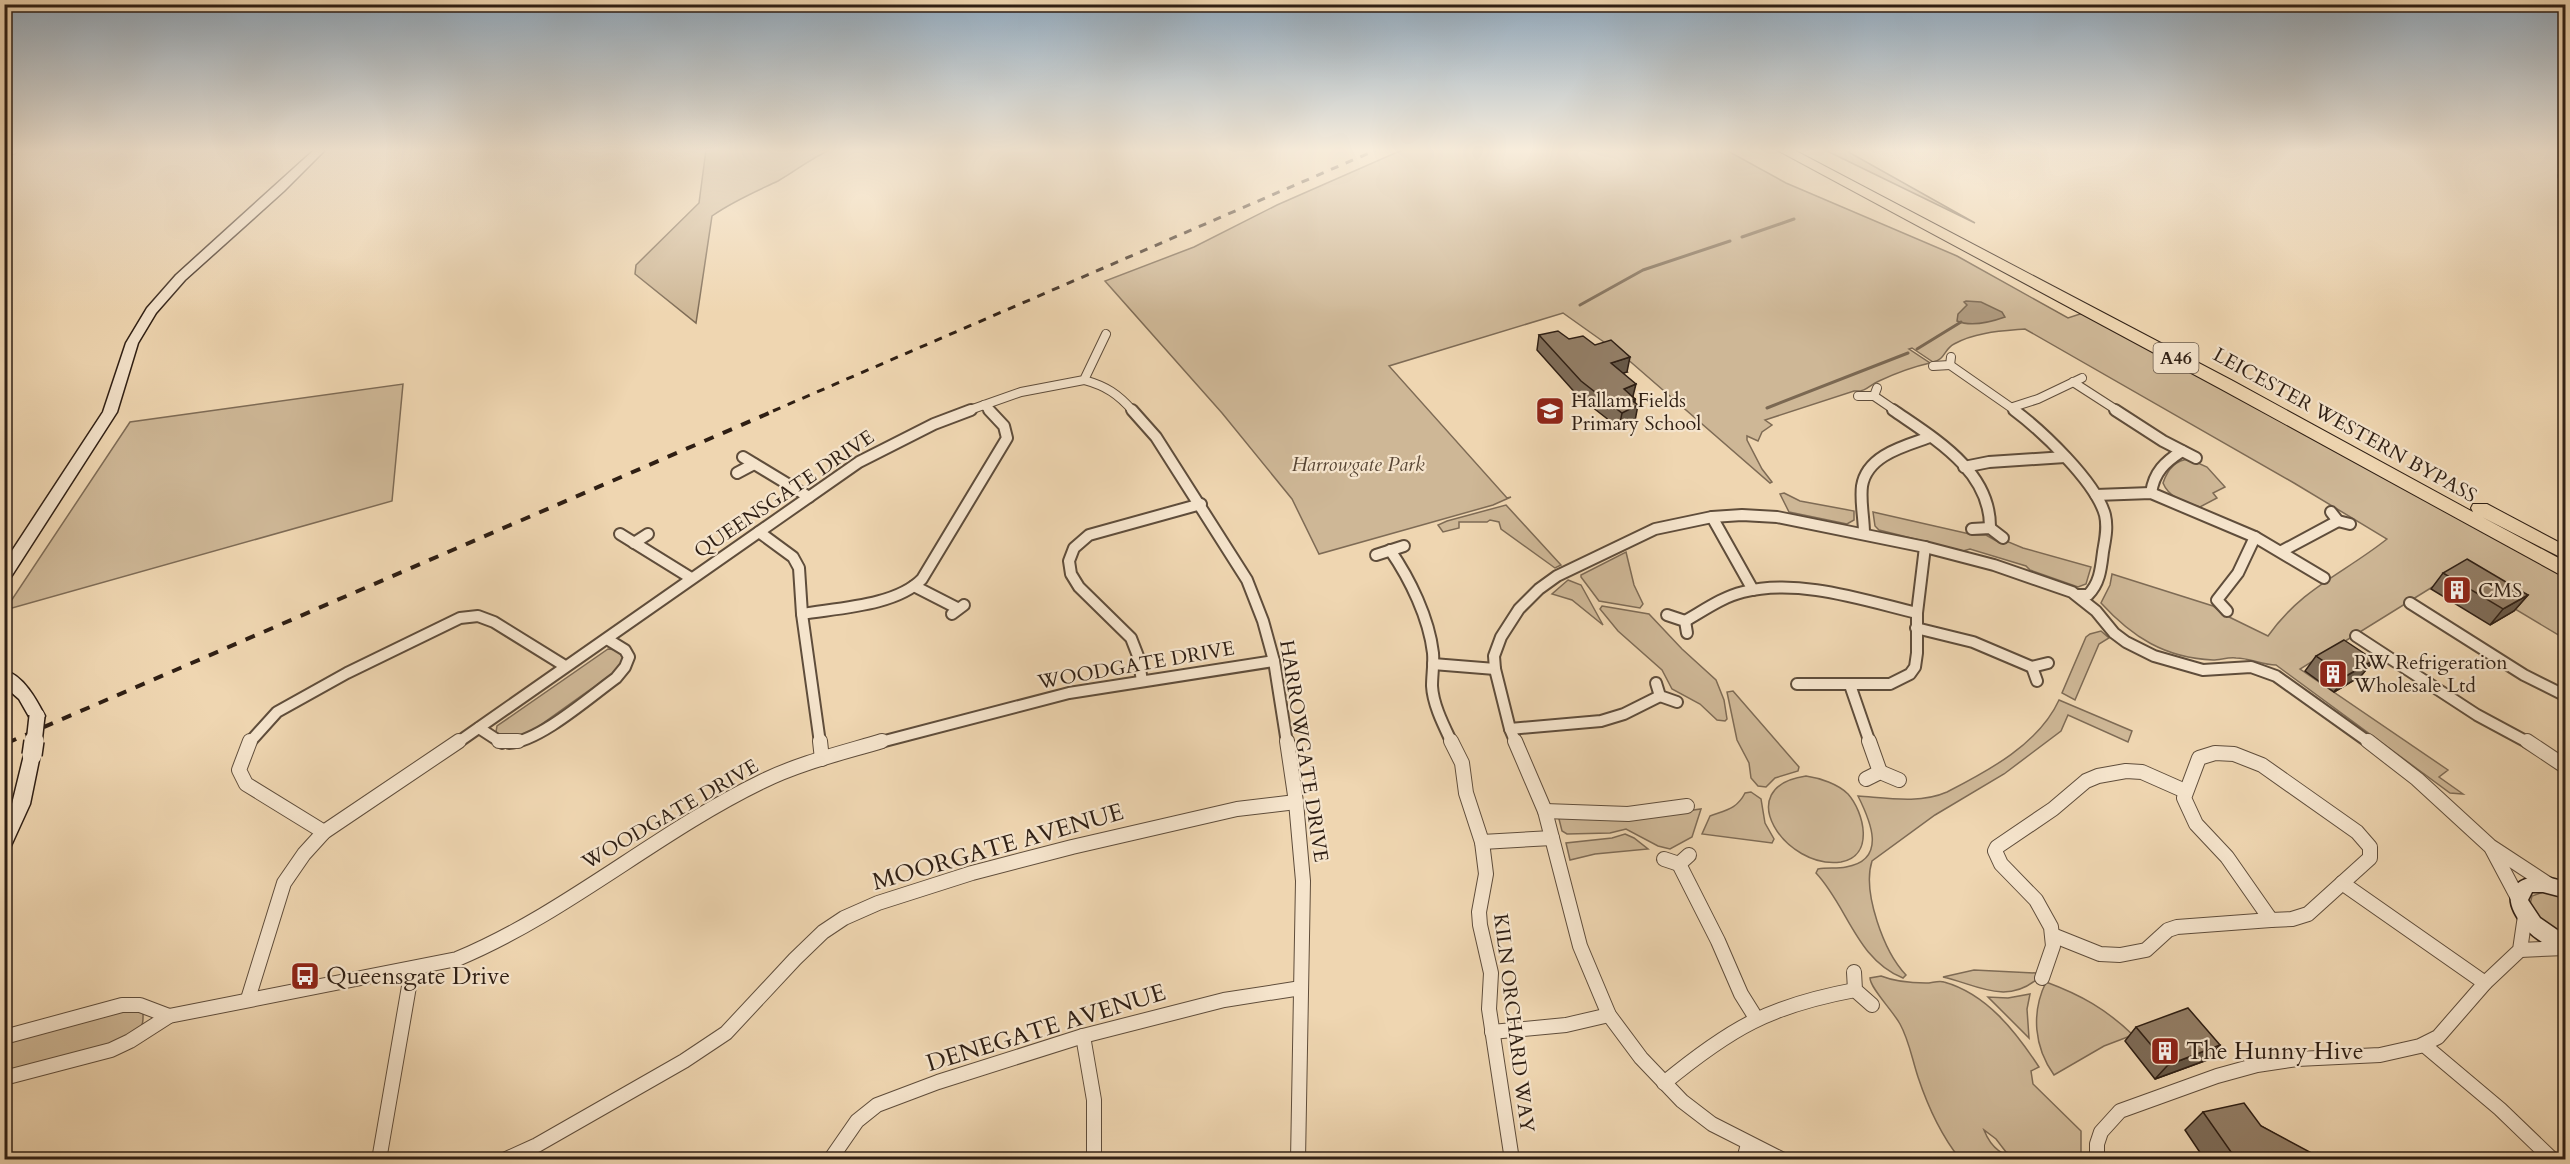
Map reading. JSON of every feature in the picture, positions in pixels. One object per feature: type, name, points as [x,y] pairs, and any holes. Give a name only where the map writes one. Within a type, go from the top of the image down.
[{"type":"highway","name":"LEICESTER WESTERN BYPASS","points":[[1887,204],[2206,374],[2565,571]]},
{"type":"highway","name":"LEICESTER WESTERN BYPASS","points":[[1908,204],[2115,312],[2565,554]]},
{"type":"street","points":[[4,576],[110,412],[120,390],[129,353],[137,333],[152,311],[189,270],[261,204]]},
{"type":"street","points":[[1084,380],[1106,333]]},
{"type":"street","points":[[1933,366],[1950,361],[2013,407],[2066,457],[2096,495],[2107,524],[2100,574],[2095,589],[2088,595],[2076,595]]},
{"type":"street","name":"QUEENSGATE DRIVE","points":[[248,999],[284,883],[324,832],[479,728],[859,462],[891,444],[984,405],[1031,390],[1084,380]]},
{"type":"street","name":"HARROWGATE DRIVE","points":[[1084,380],[1103,385],[1119,395],[1156,437],[1201,504],[1247,580],[1275,661],[1296,802],[1304,880],[1298,1160]]},
{"type":"street","points":[[2013,407],[2038,399],[2077,380],[2182,451],[2196,458]]},
{"type":"street","points":[[1858,396],[1876,392],[1964,467],[1984,492],[1989,503],[1990,528]]},
{"type":"street","points":[[802,614],[897,595],[914,586],[928,572],[1007,438],[1004,426],[984,405]]},
{"type":"street","points":[[1864,533],[1862,487],[1868,472],[1879,460],[1930,437]]},
{"type":"street","points":[[2151,494],[2155,472],[2161,465],[2182,451]]},
{"type":"street","points":[[743,457],[808,497]]},
{"type":"street","points":[[1964,467],[1989,462],[2066,457]]},
{"type":"street","points":[[737,473],[754,464]]},
{"type":"street","points":[[2096,495],[2151,494],[2255,537],[2324,578]]},
{"type":"street","points":[[1142,681],[1140,660],[1127,633],[1078,585],[1067,562],[1075,546],[1089,536],[1201,504]]},
{"type":"street","points":[[1783,1160],[1748,1144],[1705,1119],[1641,1058],[1609,1015],[1580,946],[1545,811],[1510,729],[1495,669],[1494,656],[1498,643],[1519,609],[1539,589],[1570,570],[1655,529],[1712,518],[1771,516],[1925,547],[1994,566],[2076,595],[2096,611],[2120,638],[2154,656],[2203,670],[2241,666],[2276,676],[2334,715],[2417,779],[2490,846],[2557,887]]},
{"type":"street","points":[[2282,551],[2335,516],[2350,524]]},
{"type":"street","points":[[1712,518],[1753,590]]},
{"type":"street","points":[[1972,529],[1990,528],[2003,538]]},
{"type":"street","points":[[759,532],[793,556],[799,568],[802,614],[822,759]]},
{"type":"street","points":[[620,534],[691,578]]},
{"type":"street","points":[[634,543],[648,534]]},
{"type":"street","points":[[2227,611],[2217,600],[2238,573],[2255,537]]},
{"type":"street","points":[[1376,555],[1404,546]]},
{"type":"street","points":[[1797,684],[1890,684],[1910,674],[1915,667],[1917,653],[1917,613],[1925,547]]},
{"type":"street","name":"KILN ORCHARD WAY","points":[[1390,550],[1399,561],[1421,611],[1433,654],[1432,688],[1442,722],[1462,763],[1466,793],[1482,842],[1485,874],[1479,912],[1480,925],[1491,973],[1492,1032],[1512,1160]]},
{"type":"street","points":[[914,586],[957,609]]},
{"type":"street","points":[[1667,615],[1685,621],[1731,597],[1768,588],[1800,590],[1917,613]]},
{"type":"street","points":[[2410,603],[2524,675],[2565,696]]},
{"type":"street","points":[[324,832],[246,784],[239,770],[245,750],[253,736],[277,712],[347,673],[460,618],[478,616],[494,622],[565,666]]},
{"type":"street","points":[[1685,621],[1687,633]]},
{"type":"street","points":[[1916,628],[1973,642],[2032,668],[2048,663]]},
{"type":"street","points":[[2356,636],[2477,715],[2516,735],[2565,767]]},
{"type":"street","points":[[479,728],[503,743],[527,740],[542,731],[616,678],[625,667],[629,657],[625,650],[607,639]]},
{"type":"street","name":"WOODGATE DRIVE","points":[[4,1078],[111,1050],[130,1041],[169,1016],[458,959],[486,947],[695,818],[762,780],[822,759],[897,737],[1069,693],[1275,661]]},
{"type":"street","points":[[1432,664],[1495,669]]},
{"type":"street","points":[[2032,668],[2037,681]]},
{"type":"street","points":[[4,676],[26,695],[37,716],[29,777],[21,804],[4,843]]},
{"type":"street","points":[[1656,683],[1660,696]]},
{"type":"street","points":[[1850,685],[1880,772],[1899,780]]},
{"type":"street","points":[[1510,729],[1601,721],[1624,714],[1660,696],[1677,702]]},
{"type":"street","points":[[2055,936],[2100,954],[2120,955],[2146,950],[2168,930],[2177,927],[2292,920],[2308,914],[2370,858],[2370,848],[2365,840],[2263,765],[2248,759],[2214,753],[2205,754],[2199,758],[2184,798],[2196,824],[2227,857],[2271,921]]},
{"type":"street","points":[[2042,978],[2054,946],[2055,936],[2046,916],[2022,883],[1998,862],[1995,851],[1997,847],[2053,808],[2086,781],[2098,776],[2126,771],[2142,772],[2185,791]]},
{"type":"street","points":[[1866,779],[1880,772]]},
{"type":"street","name":"MOORGATE AVENUE","points":[[504,1160],[537,1145],[675,1067],[726,1033],[795,959],[823,932],[844,918],[878,903],[972,873],[1072,847],[1237,809],[1296,802]]},
{"type":"street","points":[[1545,811],[1628,814],[1687,806]]},
{"type":"street","points":[[1482,842],[1552,838]]},
{"type":"street","points":[[2490,846],[2525,916],[2545,935],[2565,946]]},
{"type":"street","points":[[1664,859],[1684,859],[1741,994],[1756,1018]]},
{"type":"street","points":[[2342,883],[2485,983]]},
{"type":"street","points":[[2518,898],[2520,890],[2526,886],[2557,887]]},
{"type":"street","points":[[2520,950],[2525,916]]},
{"type":"street","points":[[2097,1160],[2096,1137],[2107,1120],[2120,1111],[2235,1070],[2279,1060],[2380,1054],[2424,1045],[2438,1037],[2485,983],[2520,950],[2565,946]]},
{"type":"street","points":[[379,1160],[412,969]]},
{"type":"street","points":[[1854,972],[1855,990],[1872,1005]]},
{"type":"street","name":"DENEGATE AVENUE","points":[[830,1160],[857,1121],[877,1105],[938,1082],[1083,1036],[1224,1000],[1300,988]]},
{"type":"street","points":[[1665,1083],[1703,1051],[1756,1018],[1807,999],[1855,990]]},
{"type":"street","points":[[4,1037],[122,1005],[140,1005],[169,1016]]},
{"type":"street","points":[[1492,1032],[1526,1030],[1597,1019],[1609,1015]]},
{"type":"street","points":[[1083,1036],[1094,1100],[1094,1160]]},
{"type":"street","points":[[2424,1045],[2500,1109],[2553,1160]]},
{"type":"street","points":[[1744,1160],[1748,1144]]},
{"type":"green space","points":[[698,204],[731,204],[712,216],[696,323],[635,274],[636,265]]},
{"type":"green space","name":"Harrowgate Park","points":[[1836,204],[1957,256],[2068,318],[2083,313],[2565,577],[2565,639],[2455,573],[2300,669],[2448,770],[2439,777],[2463,794],[2450,793],[2276,665],[2241,658],[2213,660],[2196,658],[2180,655],[2151,644],[2125,626],[2101,603],[2110,585],[2112,574],[2213,606],[2223,614],[2268,636],[2281,619],[2309,593],[2387,539],[2025,329],[1989,333],[1962,340],[1951,346],[1940,359],[1933,362],[1912,348],[1909,349],[1930,363],[1898,373],[1868,388],[1765,420],[1772,425],[1762,432],[1758,441],[1747,436],[1747,440],[1762,469],[1772,482],[1770,483],[1625,357],[1563,313],[1389,366],[1507,498],[1511,497],[1493,505],[1319,554],[1292,499],[1222,413],[1105,281],[1194,247],[1277,205]]},
{"type":"green space","points":[[1937,204],[1942,204],[1975,223]]},
{"type":"green space","points":[[403,384],[392,501],[5,610],[130,422]]},
{"type":"green space","points":[[2189,459],[2207,467],[2225,487],[2213,493],[2217,498],[2200,507],[2173,496],[2163,483],[2172,467],[2180,461]]},
{"type":"green space","points":[[1784,493],[1800,501],[1854,511],[1854,520],[1847,524],[1789,512],[1780,494]]},
{"type":"green space","points":[[1506,505],[1561,565],[1555,568],[1501,529],[1499,522],[1490,520],[1487,522],[1459,522],[1459,528],[1443,532],[1438,525]]},
{"type":"green space","points":[[1873,512],[1974,535],[1986,535],[2000,543],[2004,540],[2023,548],[2091,567],[2086,584],[2078,587],[2030,570],[2026,566],[1970,549],[1963,551],[1879,530],[1875,526]]},
{"type":"green space","points":[[1626,552],[1634,585],[1643,604],[1640,608],[1599,601],[1581,577]]},
{"type":"green space","points":[[1568,580],[1581,585],[1603,625],[1572,600],[1552,594]]},
{"type":"green space","points":[[1602,606],[1649,614],[1716,680],[1724,700],[1727,719],[1717,720],[1700,704],[1672,689],[1662,670],[1618,631],[1600,609]]},
{"type":"green space","points":[[2101,631],[2109,638],[2099,644],[2075,700],[2062,693],[2086,637]]},
{"type":"green space","points":[[608,649],[618,650],[622,654],[622,664],[615,672],[521,737],[502,738],[496,732],[497,726]]},
{"type":"green space","points":[[1733,691],[1799,767],[1798,771],[1775,778],[1766,787],[1758,786],[1751,778],[1749,763],[1737,740],[1727,692]]},
{"type":"green space","points":[[2059,700],[2132,731],[2128,742],[2068,715],[2061,731],[2004,774],[1935,815],[1872,861],[1870,889],[1877,921],[1890,952],[1906,975],[1903,978],[1887,969],[1863,945],[1827,886],[1816,873],[1818,869],[1843,868],[1859,863],[1867,856],[1871,848],[1871,827],[1858,796],[1915,799],[1947,792],[1979,775],[2026,743],[2050,716]]},
{"type":"green space","points":[[1806,776],[1834,784],[1844,790],[1854,802],[1862,822],[1863,832],[1859,851],[1852,858],[1841,862],[1821,861],[1802,853],[1785,841],[1774,826],[1769,810],[1771,795],[1783,783]]},
{"type":"green space","points":[[1751,792],[1761,799],[1765,823],[1774,839],[1772,843],[1702,834],[1710,816],[1730,808],[1745,793]]},
{"type":"green space","points":[[1701,809],[1692,837],[1670,849],[1658,846],[1626,829],[1610,833],[1567,834],[1562,831],[1558,815],[1642,817]]},
{"type":"green space","points":[[1625,834],[1648,849],[1595,854],[1570,860],[1566,843],[1612,838]]},
{"type":"green space","points":[[2546,891],[2565,896],[2565,938],[2547,928],[2530,904],[2532,896]]},
{"type":"green space","points":[[1974,970],[2036,973],[2036,980],[2013,991],[2001,992],[1978,988],[1943,977]]},
{"type":"green space","points":[[1881,976],[1909,982],[1944,982],[1974,995],[1987,1005],[2010,1028],[2039,1067],[2031,1071],[2033,1084],[2081,1131],[2081,1159],[2048,1159],[2012,1154],[2006,1152],[1996,1139],[1984,1130],[1990,1142],[1999,1151],[2009,1157],[2023,1159],[1960,1159],[1946,1140],[1930,1110],[1903,1030],[1871,982],[1870,978]]},
{"type":"green space","points":[[2046,982],[2092,1004],[2133,1035],[2104,1046],[2054,1075],[2042,1053],[2037,1030],[2038,1006]]},
{"type":"green space","points":[[2030,994],[2027,1009],[2029,1038],[1988,997],[2008,998]]},
{"type":"green space","points":[[138,1008],[143,1012],[142,1024],[138,1030],[126,1038],[93,1051],[5,1074],[5,1040]]},
{"type":"shaded area","points":[[1964,302],[1981,302],[2002,312],[2005,317],[1975,324],[1957,321],[1958,314],[1967,305]]},
{"type":"building","points":[[1558,331],[1569,339],[1583,336],[1595,345],[1611,340],[1630,357],[1611,363],[1636,384],[1624,389],[1635,399],[1631,400],[1638,405],[1622,413],[1581,381],[1539,335]]},
{"type":"building","points":[[2467,559],[2528,595],[2503,609],[2443,573]]},
{"type":"building","points":[[2344,640],[2374,660],[2346,676],[2316,656]]},
{"type":"building","points":[[2188,1008],[2220,1045],[2168,1065],[2136,1027]]},
{"type":"building","points":[[2244,1103],[2261,1126],[2328,1160],[2245,1160],[2231,1152],[2203,1112]]},
{"type":"waterway","points":[[1742,237],[1794,219]]},
{"type":"waterway","points":[[1580,305],[1643,270],[1730,241]]},
{"type":"waterway","points":[[1917,349],[1961,322]]},
{"type":"waterway","points":[[1767,408],[1908,353]]},
{"type":"railway","points":[[773,411],[1251,204]]},
{"type":"railway","points":[[7,743],[776,410]]},
{"type":"railway","points":[[4,744],[10,741]]},
{"type":"place","name":"Hallam Fields Primary School","points":[[1550,411]]},
{"type":"place","name":"CMS","points":[[2457,590]]},
{"type":"place","name":"RW Refrigeration Wholesale Ltd","points":[[2333,674]]},
{"type":"place","name":"Queensgate Drive","points":[[305,976]]},
{"type":"place","name":"The Hunny Hive","points":[[2165,1051]]}]
